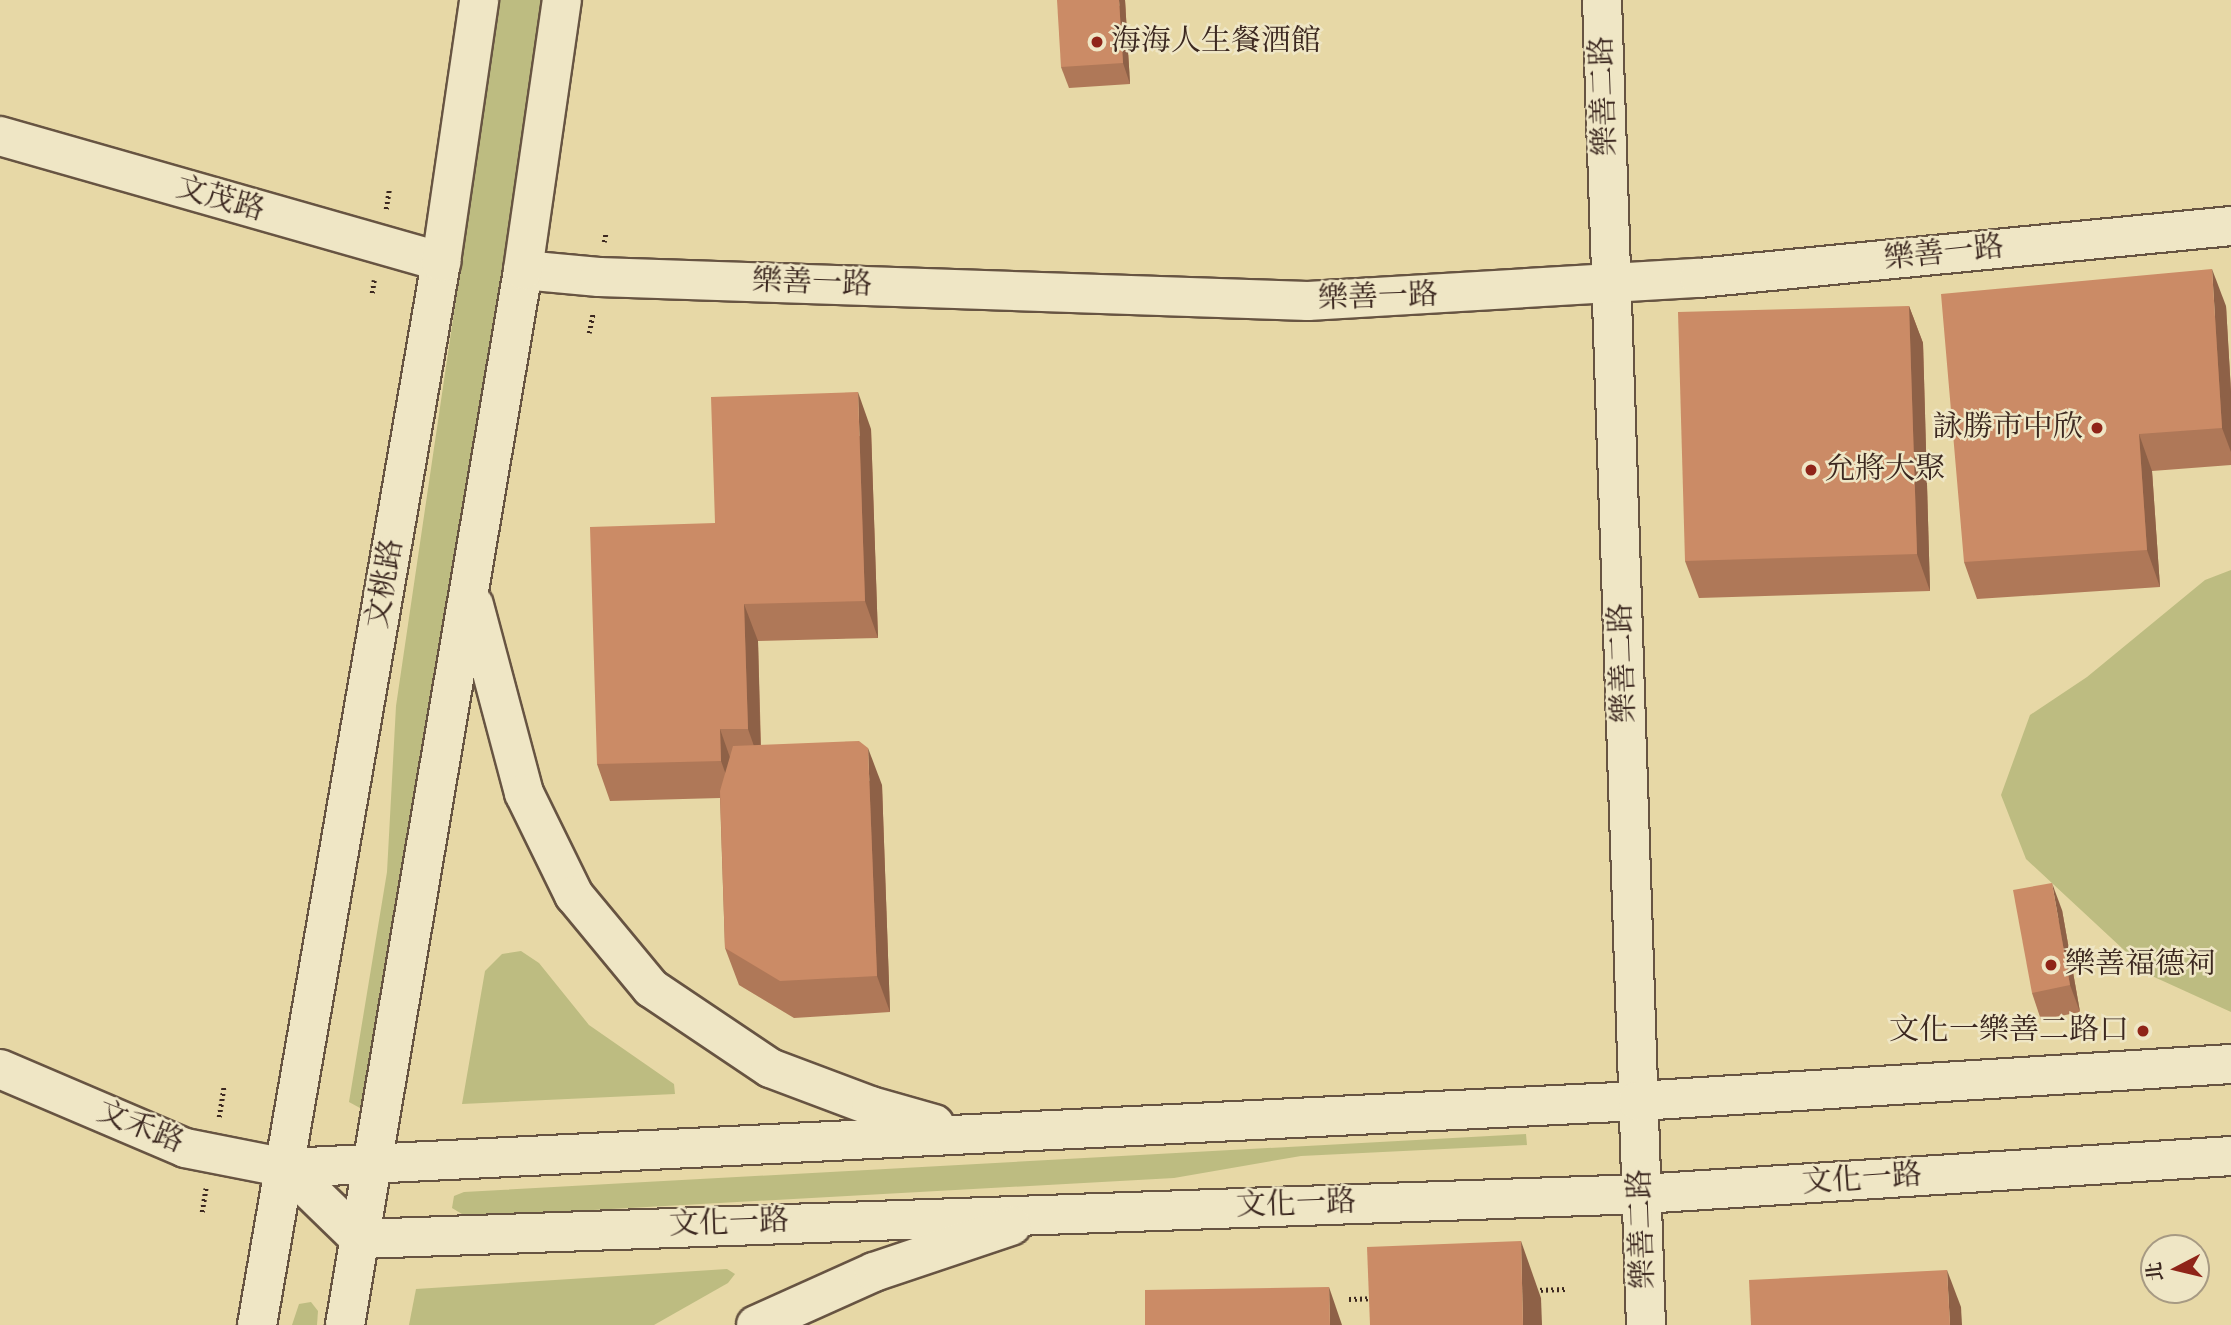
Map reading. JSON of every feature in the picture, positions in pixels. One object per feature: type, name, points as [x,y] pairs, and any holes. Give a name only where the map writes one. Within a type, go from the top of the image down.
[{"type":"street","name":"文桃路","points":[[286,1168],[441,262],[479,0]]},
{"type":"street","points":[[345,1325],[523,270],[562,0]]},
{"type":"street","name":"樂善二路","points":[[1602,0],[1646,1325]]},
{"type":"street","name":"文茂路","points":[[0,136],[441,262]]},
{"type":"street","name":"樂善一路","points":[[523,270],[598,277],[1308,301],[1611,285],[2231,226]]},
{"type":"street","points":[[470,590],[524,793],[575,895],[651,988],[770,1068],[871,1106],[966,1133]]},
{"type":"street","points":[[286,1168],[1638,1101],[2231,1064]]},
{"type":"street","name":"文禾路","points":[[0,1069],[185,1148],[286,1168]]},
{"type":"street","name":"文化一路","points":[[360,1238],[1053,1212],[1643,1194],[2231,1156]]},
{"type":"street","points":[[286,1168],[360,1238]]},
{"type":"street","points":[[257,1325],[286,1168]]},
{"type":"street","points":[[756,1325],[874,1272],[1053,1212]]},
{"type":"path","points":[[1525,1291],[1566,1289]]},
{"type":"path","points":[[1349,1298],[1376,1297]]},
{"type":"shaded area","points":[[500,0],[548,0],[367,1100],[360,1108],[349,1102],[387,872],[396,706]]},
{"type":"shaded area","points":[[2231,570],[2231,1012],[2152,976],[2026,859],[2001,795],[2030,715],[2087,677],[2205,580]]},
{"type":"shaded area","points":[[521,951],[539,963],[589,1025],[674,1084],[675,1094],[462,1104],[485,971],[502,954]]},
{"type":"shaded area","points":[[1526,1134],[1527,1145],[1301,1156],[1174,1178],[467,1217],[452,1208],[454,1196],[464,1192]]},
{"type":"shaded area","points":[[727,1269],[735,1274],[728,1283],[654,1325],[409,1325],[416,1289]]},
{"type":"shaded area","points":[[311,1302],[318,1311],[317,1325],[292,1325],[299,1304]]},
{"type":"building","name":"海海人生餐酒館","points":[[1057,0],[1119,0],[1123,63],[1061,67]]},
{"type":"building","name":"詠勝市中欣","points":[[2212,269],[2222,428],[2139,434],[2147,550],[1964,562],[1941,294]]},
{"type":"building","name":"允將大聚","points":[[1909,306],[1917,554],[1685,561],[1678,312]]},
{"type":"building","points":[[858,392],[865,601],[744,604],[748,729],[720,729],[721,761],[597,764],[590,527],[715,523],[711,397]]},
{"type":"building","points":[[859,741],[868,748],[877,976],[780,981],[725,948],[720,791],[733,746]]},
{"type":"building","name":"樂善福德祠","points":[[2052,883],[2070,985],[2032,993],[2013,890]]},
{"type":"building","points":[[1521,1241],[1523,1325],[1370,1325],[1367,1247]]},
{"type":"building","points":[[1947,1270],[1950,1325],[1751,1325],[1749,1280]]},
{"type":"building","points":[[1329,1287],[1330,1325],[1145,1325],[1145,1290]]},
{"type":"place","name":"海海人生餐酒館","points":[[1097,42]]},
{"type":"place","name":"詠勝市中欣","points":[[2097,428]]},
{"type":"place","name":"允將大聚","points":[[1811,470]]},
{"type":"place","name":"樂善福德祠","points":[[2051,965]]},
{"type":"place","name":"文化一樂善二路口","points":[[2143,1031]]}]
